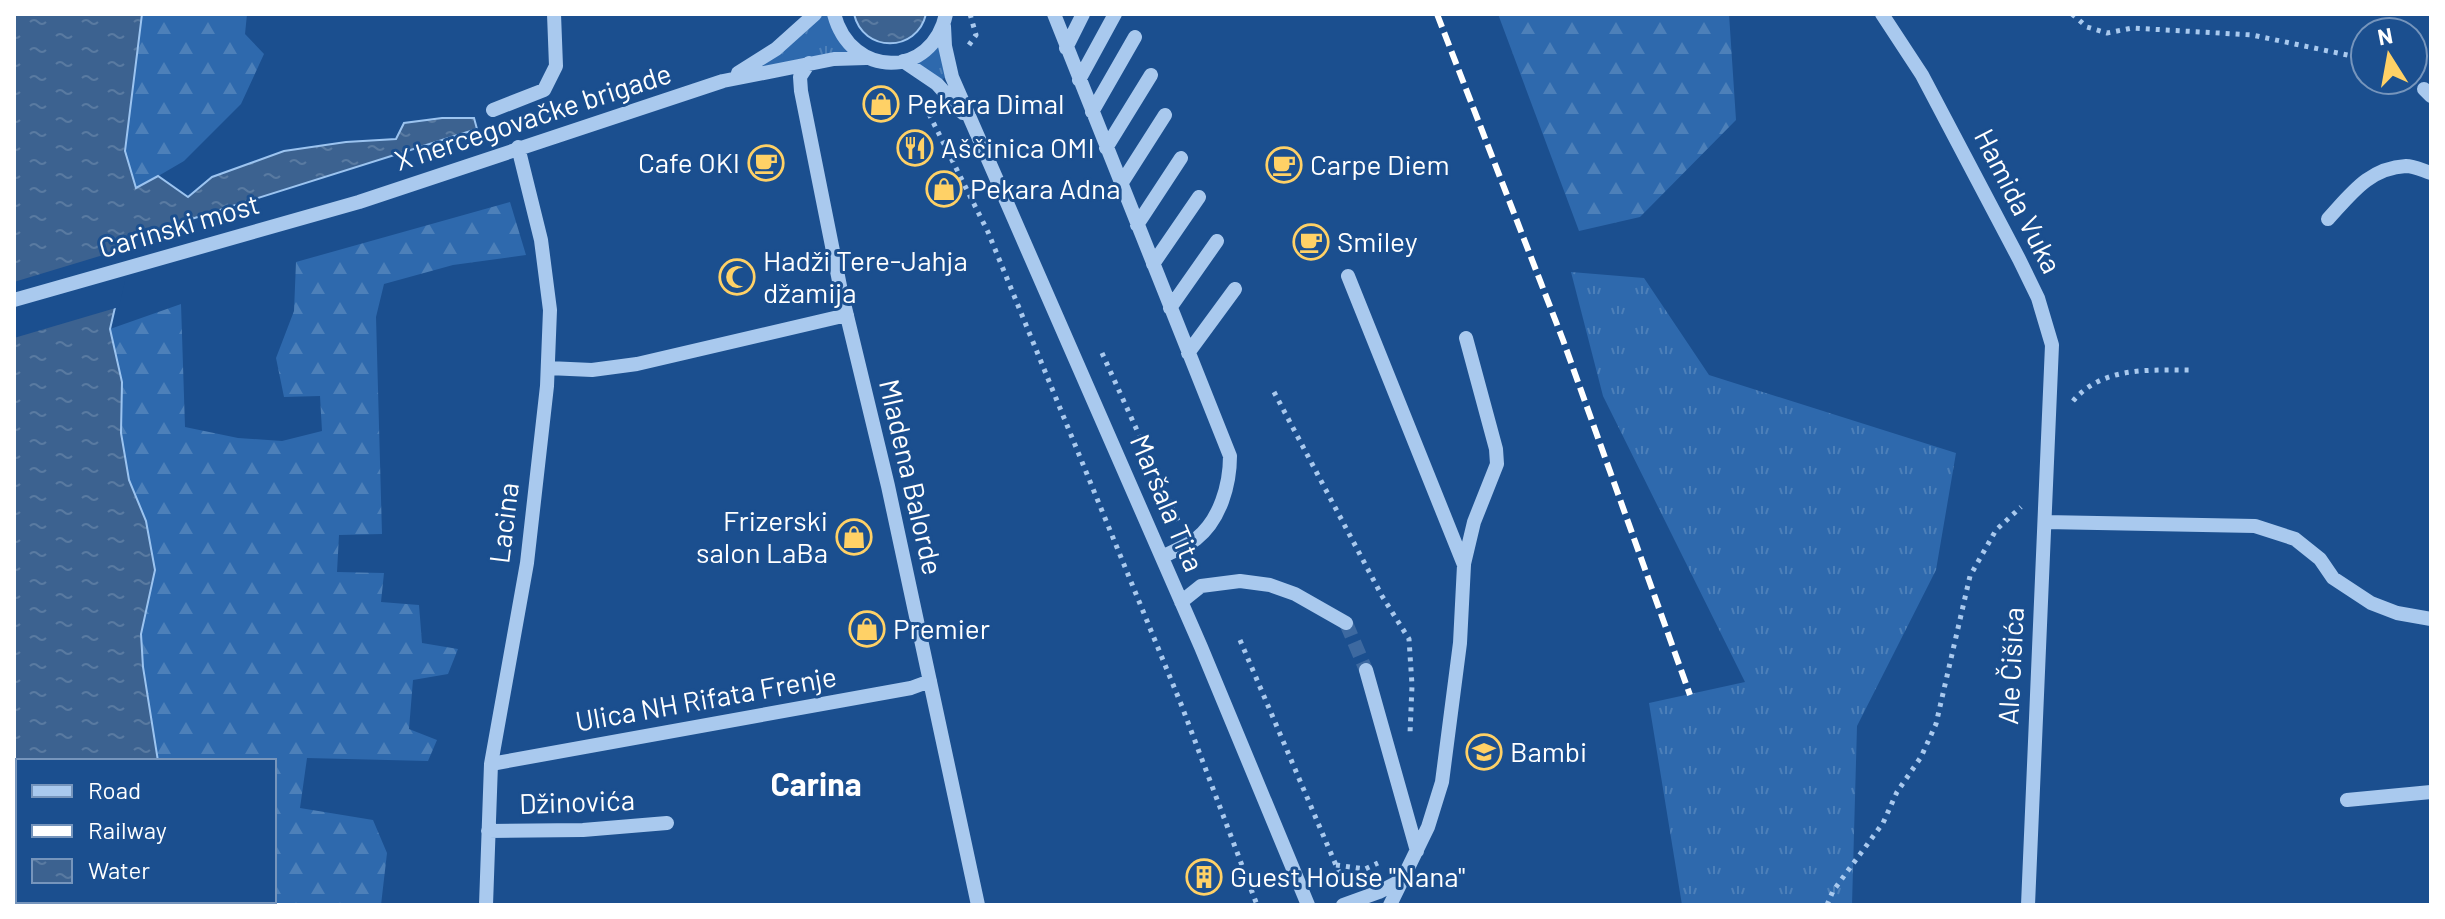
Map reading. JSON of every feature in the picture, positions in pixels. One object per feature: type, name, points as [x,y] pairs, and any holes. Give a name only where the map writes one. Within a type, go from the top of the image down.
[{"type":"street","points":[[493,110],[544,90],[556,66],[554,14]]},
{"type":"street","name":"X hercegovačke brigade","points":[[723,81],[776,49],[815,14]]},
{"type":"street","points":[[834,14],[840,33],[851,48],[866,58]]},
{"type":"street","points":[[1054,14],[1230,456],[1230,476],[1224,496],[1208,528],[1193,542],[1162,557]]},
{"type":"street","points":[[1066,48],[1083,14]]},
{"type":"street","points":[[1079,80],[1115,14]]},
{"type":"street","name":"Hamida Vuka","points":[[1882,14],[1922,75],[2038,298],[2052,345],[2049,429]]},
{"type":"street","points":[[903,61],[927,48],[945,20]]},
{"type":"street","name":"Maršala Tita","points":[[945,20],[945,46],[952,77],[1162,557],[1308,905]]},
{"type":"street","points":[[1092,112],[1135,37]]},
{"type":"street","name":"X hercegovačke brigade","points":[[359,202],[723,81],[846,58],[866,58],[884,63],[903,61]]},
{"type":"street","name":"Maršala Tita","points":[[903,61],[937,84],[972,124]]},
{"type":"street","name":"Mladena Balorde","points":[[809,63],[800,77],[801,91],[847,315],[978,905]]},
{"type":"street","points":[[1106,148],[1151,75]]},
{"type":"street","points":[[1121,184],[1165,115]]},
{"type":"street","name":"Lacina","points":[[486,905],[491,764],[527,563],[548,368],[548,296],[541,240],[518,147]]},
{"type":"street","points":[[1137,225],[1181,158]]},
{"type":"street","points":[[2328,219],[2363,180],[2374,175],[2408,166],[2431,173]]},
{"type":"street","points":[[1153,264],[1199,197]]},
{"type":"street","name":"Carinski most","points":[[14,300],[359,202]]},
{"type":"street","points":[[1170,308],[1217,241]]},
{"type":"street","points":[[1348,276],[1464,565]]},
{"type":"street","points":[[1188,353],[1235,289]]},
{"type":"street","points":[[548,368],[592,370],[637,364],[847,315]]},
{"type":"street","points":[[1390,905],[1417,851],[1442,782],[1460,643],[1464,565],[1474,522],[1497,464],[1496,449],[1466,338]]},
{"type":"street","name":"Ale Čišića","points":[[2028,905],[2049,429]]},
{"type":"street","points":[[2045,522],[2255,526],[2295,539],[2320,559],[2333,578],[2371,603],[2397,613],[2431,619]]},
{"type":"street","points":[[1181,602],[1201,586],[1240,581],[1270,585],[1295,594],[1346,623]]},
{"type":"street","points":[[1366,670],[1417,851]]},
{"type":"street","name":"Ulica NH Rifata Frenje","points":[[491,764],[911,688],[930,681]]},
{"type":"street","points":[[2347,800],[2431,792]]},
{"type":"street","name":"Džinovića","points":[[488,831],[583,830],[667,823]]},
{"type":"street","points":[[1343,905],[1404,879]]},
{"type":"path","points":[[2072,14],[2087,27],[2107,33],[2132,28],[2252,35],[2349,55]]},
{"type":"path","points":[[926,106],[988,232],[1181,704],[1257,905]]},
{"type":"path","points":[[2049,429],[2084,389],[2103,377],[2146,370],[2189,370]]},
{"type":"path","points":[[1827,905],[1833,891],[1883,823],[1936,724],[1970,576],[1996,530],[2045,490]]},
{"type":"path","points":[[1240,640],[1341,877]]},
{"type":"green space","points":[[142,14],[247,14],[245,34],[264,54],[241,104],[184,161],[136,189],[125,151]]},
{"type":"green space","points":[[820,14],[831,14],[834,34],[855,55],[764,68],[762,62]]},
{"type":"green space","points":[[1498,14],[1729,14],[1736,120],[1640,217],[1579,231]]},
{"type":"green space","points":[[941,36],[949,76],[938,81],[909,62]]},
{"type":"green space","points":[[510,202],[526,255],[453,265],[384,284],[376,317],[382,534],[339,535],[337,572],[384,573],[381,602],[419,605],[422,643],[458,649],[448,674],[413,680],[409,729],[437,740],[428,761],[307,758],[300,808],[373,820],[387,853],[381,905],[163,905],[276,903],[276,759],[158,759],[141,634],[155,570],[146,521],[129,480],[121,433],[122,382],[110,329],[181,304],[185,427],[238,438],[282,441],[322,431],[320,396],[284,397],[276,358],[294,311],[296,262]]},
{"type":"green space","points":[[1571,272],[1644,278],[1709,375],[1956,453],[1936,570],[1857,726],[1852,905],[1682,905],[1649,703],[1745,682],[1603,396]]},
{"type":"water","points":[[14,14],[142,14],[125,151],[136,188],[158,176],[188,197],[212,177],[284,151],[396,139],[404,123],[474,118],[477,129],[131,238],[110,329],[122,382],[121,433],[129,480],[146,521],[155,570],[141,634],[158,759],[16,759],[16,903],[163,905],[16,905]]},
{"type":"water","points":[[854,14],[926,14],[921,27],[912,36],[890,43],[868,36],[859,27]]},
{"type":"pier","points":[[133,246],[119,307],[14,338],[14,282]]},
{"type":"tunnel","points":[[1346,623],[1366,670]]},
{"type":"railway","points":[[1437,14],[1563,340],[1690,695]]},
{"type":"place","name":"Pekara Dimal","points":[[881,104]]},
{"type":"place","name":"Aščinica OMI","points":[[915,148]]},
{"type":"place","name":"Cafe OKI","points":[[766,163]]},
{"type":"place","name":"Carpe Diem","points":[[1284,165]]},
{"type":"place","name":"Pekara Adna","points":[[944,189]]},
{"type":"place","name":"Smiley","points":[[1311,242]]},
{"type":"place","name":"Hadži Tere-Jahja džamija","points":[[737,277]]},
{"type":"place","name":"Frizerski salon LaBa","points":[[854,537]]},
{"type":"place","name":"Premier","points":[[867,629]]},
{"type":"place","name":"Bambi","points":[[1484,752]]},
{"type":"place","name":"Guest House \"Nana\"","points":[[1204,877]]},
{"type":"district","name":"Carina","points":[[816,785]]}]
